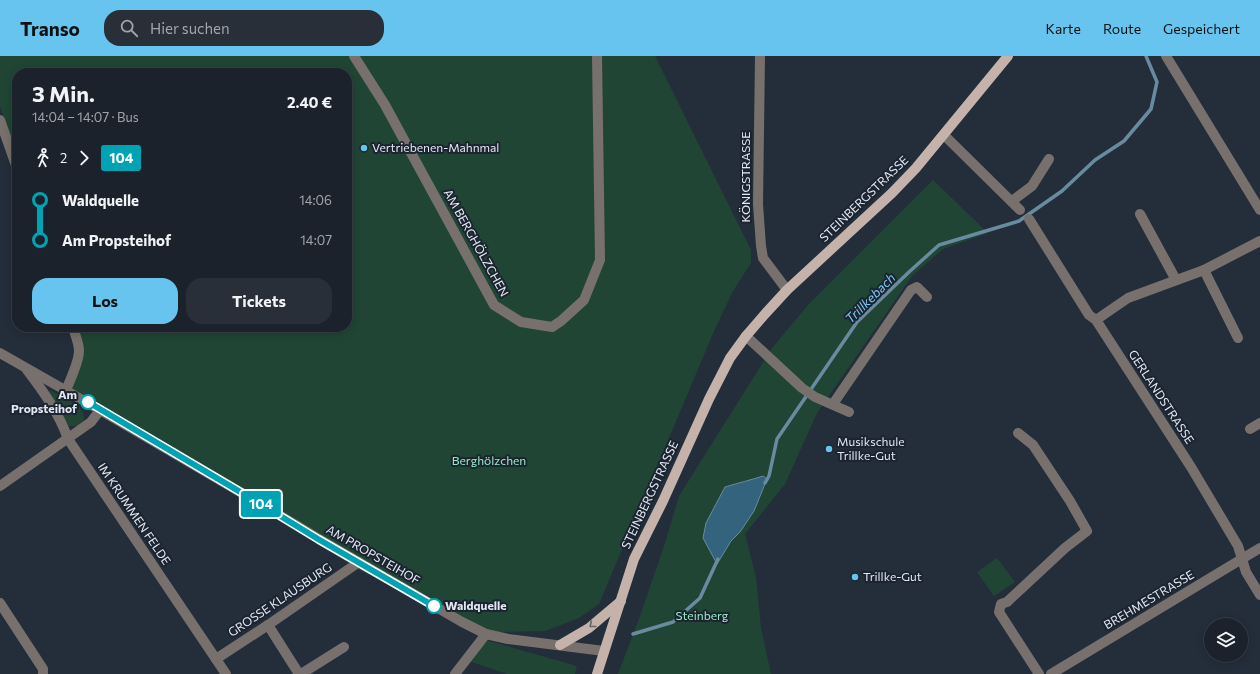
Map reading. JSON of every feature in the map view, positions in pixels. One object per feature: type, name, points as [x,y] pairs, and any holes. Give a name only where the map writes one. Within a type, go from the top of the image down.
[{"type":"main road","name":"STEINBERGSTRASSE","points":[[597,674],[634,559],[663,501],[706,405],[730,358],[746,336],[787,290],[892,193],[916,168],[1008,56]]},
{"type":"main road","points":[[560,645],[589,628],[621,601]]},
{"type":"street","name":"AM BERGHÖLZCHEN","points":[[354,56],[385,105],[494,304],[521,322],[552,327],[561,321],[584,300],[600,260],[597,56]]},
{"type":"street","name":"KÖNIGSTRASSE","points":[[760,56],[758,204],[760,246],[763,258],[787,290]]},
{"type":"street","points":[[1166,56],[1260,210]]},
{"type":"street","points":[[0,120],[12,154]]},
{"type":"street","points":[[944,135],[1020,210]]},
{"type":"street","points":[[1012,202],[1032,186],[1049,159]]},
{"type":"street","points":[[1140,214],[1176,280]]},
{"type":"street","name":"GERLANDSTRASSE","points":[[1029,219],[1089,315],[1096,320],[1191,467],[1238,546],[1246,572],[1260,595]]},
{"type":"street","points":[[1096,320],[1128,298],[1204,270],[1260,241]]},
{"type":"street","points":[[1204,270],[1238,338]]},
{"type":"street","points":[[833,404],[911,290],[917,287],[927,297]]},
{"type":"street","points":[[66,390],[72,377],[79,352],[75,332]]},
{"type":"street","points":[[746,336],[802,388],[815,397],[848,412]]},
{"type":"street","name":"AM PROPSTEIHOF","points":[[0,353],[66,390],[318,539],[462,622],[486,634],[508,639],[604,651]]},
{"type":"street","name":"IM KRUMMEN FELDE","points":[[25,367],[45,393],[68,439],[226,674]]},
{"type":"street","points":[[0,486],[91,422],[100,410]]},
{"type":"street","points":[[1250,429],[1260,423]]},
{"type":"street","points":[[1018,433],[1033,445],[1070,501],[1087,531],[1066,548],[1007,602],[1001,604],[999,612],[1039,674]]},
{"type":"street","name":"BREHMESTRASSE","points":[[1051,674],[1260,548]]},
{"type":"street","name":"GROSSE KLAUSBURG","points":[[216,660],[359,562]]},
{"type":"street","points":[[0,603],[43,669],[43,674]]},
{"type":"street","points":[[268,625],[300,674],[344,647]]},
{"type":"street","points":[[455,674],[486,634]]},
{"type":"green space","name":"Berghölzchen","points":[[0,56],[655,56],[751,250],[751,263],[733,291],[714,331],[599,604],[579,618],[545,631],[492,632],[361,571],[141,431],[67,388],[79,340],[77,332],[352,332],[352,68],[12,68],[12,141],[0,106]]},
{"type":"green space","name":"Steinberg","points":[[933,180],[988,233],[943,249],[912,276],[817,413],[785,484],[745,534],[756,578],[761,628],[771,674],[618,674],[640,616],[665,543],[679,496],[772,348],[808,305]]},
{"type":"green space","points":[[50,390],[67,398],[77,406],[84,415],[84,421],[78,426],[68,426],[48,394]]},
{"type":"green space","points":[[997,558],[1015,582],[994,596],[977,572]]},
{"type":"green space","points":[[485,640],[577,666],[575,674],[507,674],[469,661]]},
{"type":"water","points":[[763,476],[767,479],[754,511],[740,532],[731,541],[717,564],[703,538],[706,523],[725,487]]},
{"type":"waterway","name":"Trillkebach","points":[[765,483],[769,476],[777,439],[857,322],[909,272],[939,245],[1019,221],[1062,191],[1095,160],[1124,141],[1151,109],[1157,82],[1146,56]]},
{"type":"waterway","name":"Trillkebach","points":[[633,634],[673,622],[700,598],[718,559]]},
{"type":"bus line","name":"104","points":[[88,402],[318,539],[434,606]]},
{"type":"place","name":"Vertriebenen-Mahnmal","points":[[364,148]]},
{"type":"place","name":"Am Propsteihof","points":[[88,402]]},
{"type":"place","name":"Musikschule Trillke-Gut","points":[[829,449]]},
{"type":"place","name":"Trillke-Gut","points":[[855,577]]},
{"type":"place","name":"Waldquelle","points":[[434,606]]}]
